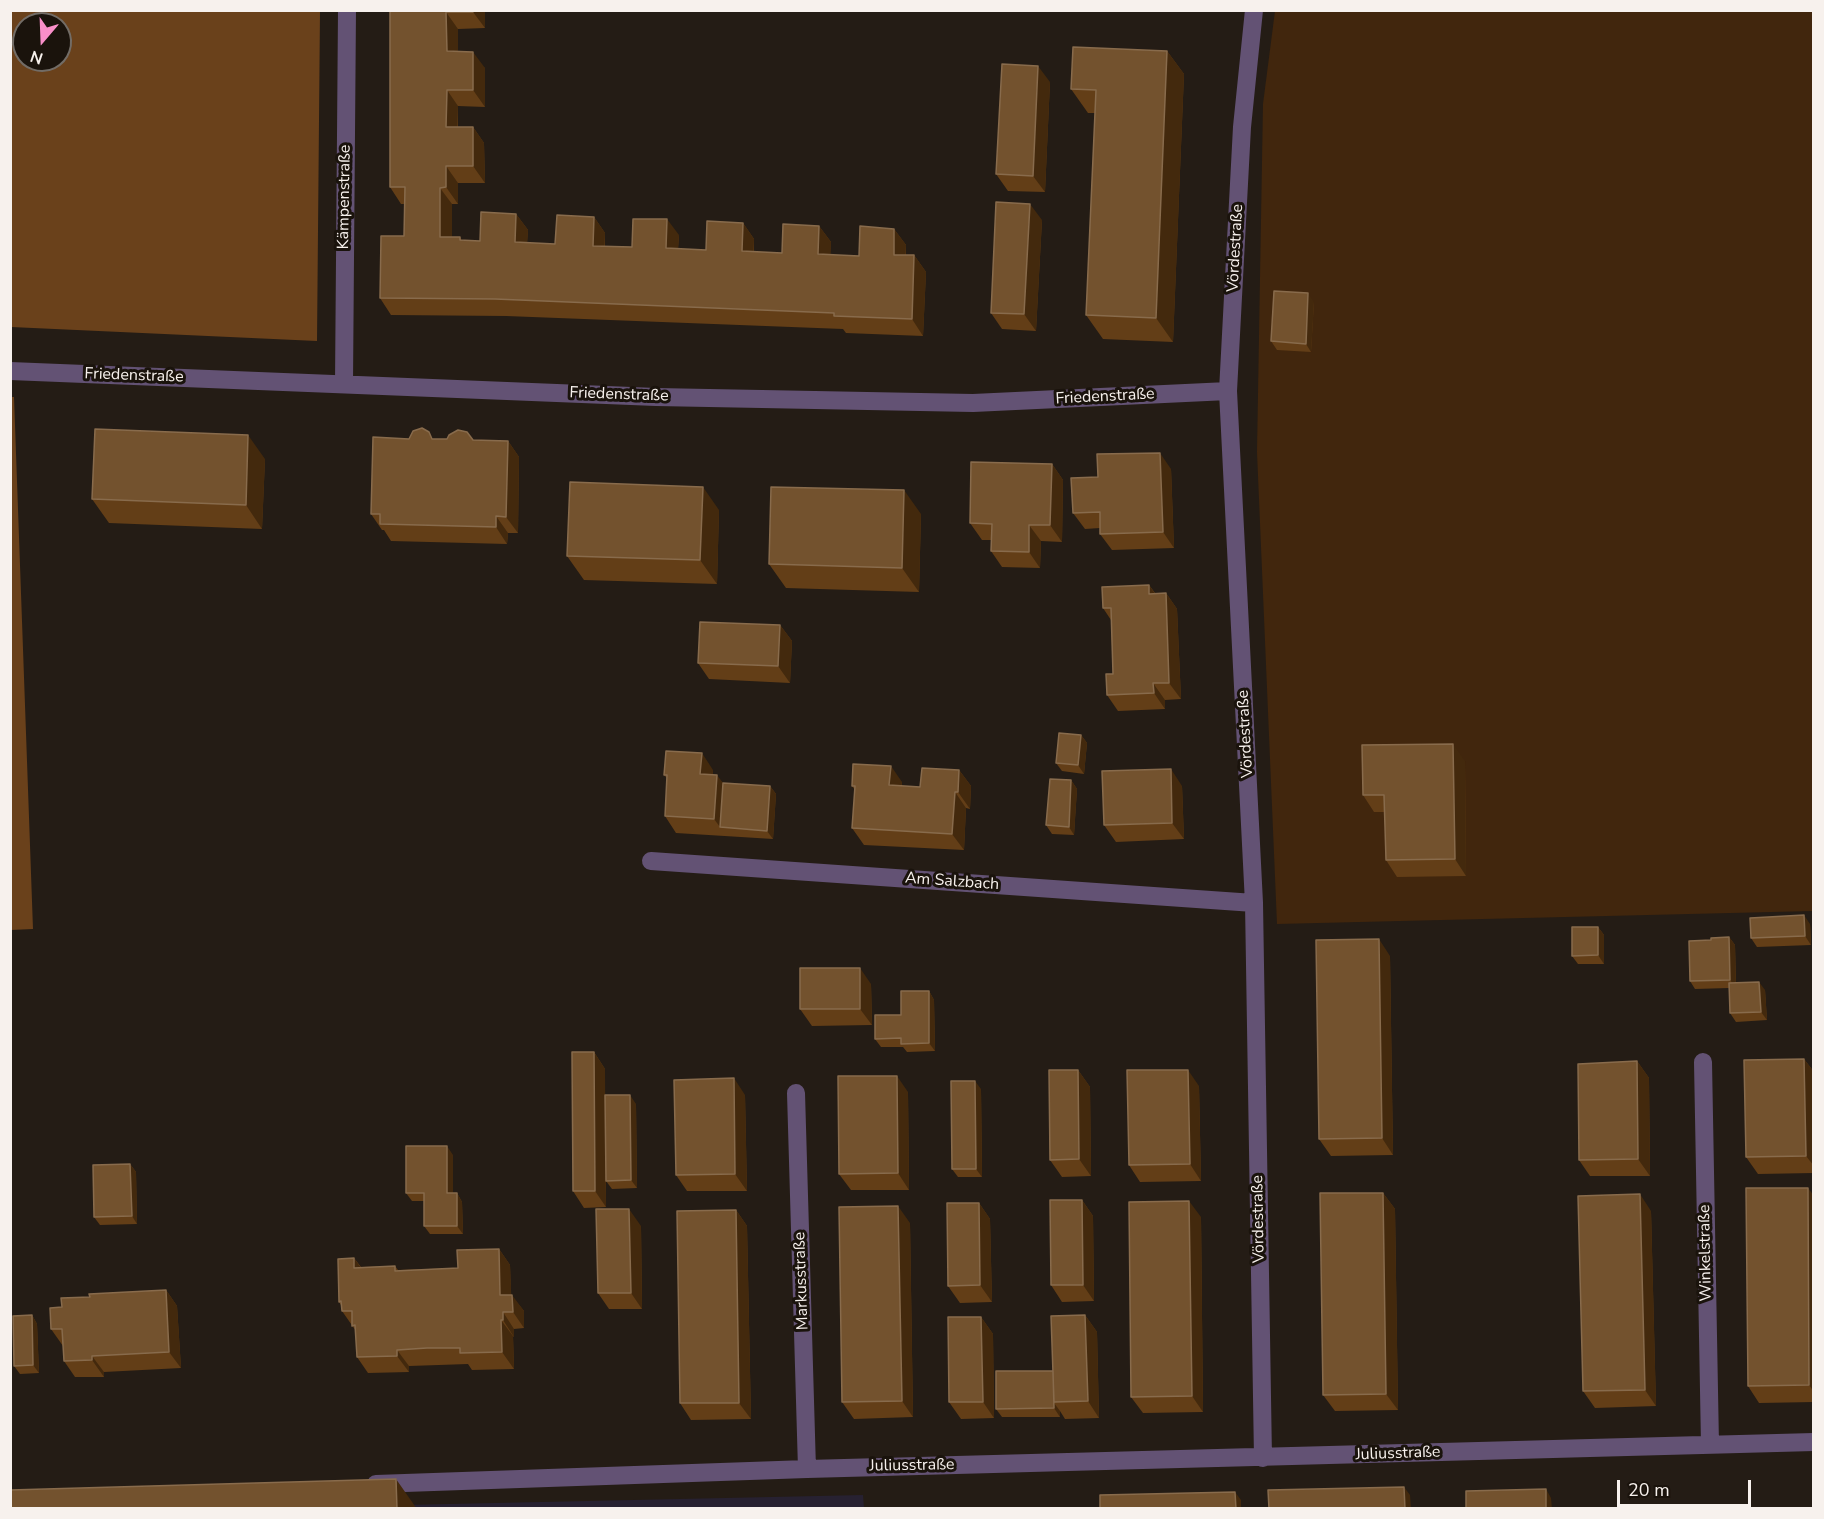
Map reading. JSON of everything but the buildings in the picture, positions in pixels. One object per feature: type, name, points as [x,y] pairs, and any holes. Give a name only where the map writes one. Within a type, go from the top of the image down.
[{"type":"street","name":"Kämpenstraße","points":[[344,383],[347,10]]},
{"type":"street","name":"Vördestraße","points":[[1254,10],[1242,127],[1228,391],[1254,903],[1263,1458]]},
{"type":"street","name":"Friedenstraße","points":[[10,371],[656,397],[973,403],[1228,391]]},
{"type":"street","name":"Am Salzbach","points":[[651,861],[1254,903]]},
{"type":"street","name":"Winkelstraße","points":[[1703,1062],[1710,1445]]},
{"type":"street","name":"Markusstraße","points":[[796,1093],[807,1469]]},
{"type":"street","name":"Juliusstraße","points":[[356,1485],[807,1469],[1814,1442]]},
{"type":"shaded area","points":[[10,11],[320,11],[317,341],[11,327]]},
{"type":"shaded area","points":[[1275,11],[1813,11],[1813,911],[1277,924],[1257,452],[1263,104]]},
{"type":"shaded area","points":[[10,397],[14,397],[33,929],[11,930]]},
{"type":"shaded area","points":[[863,1495],[864,1508],[264,1508]]}]
